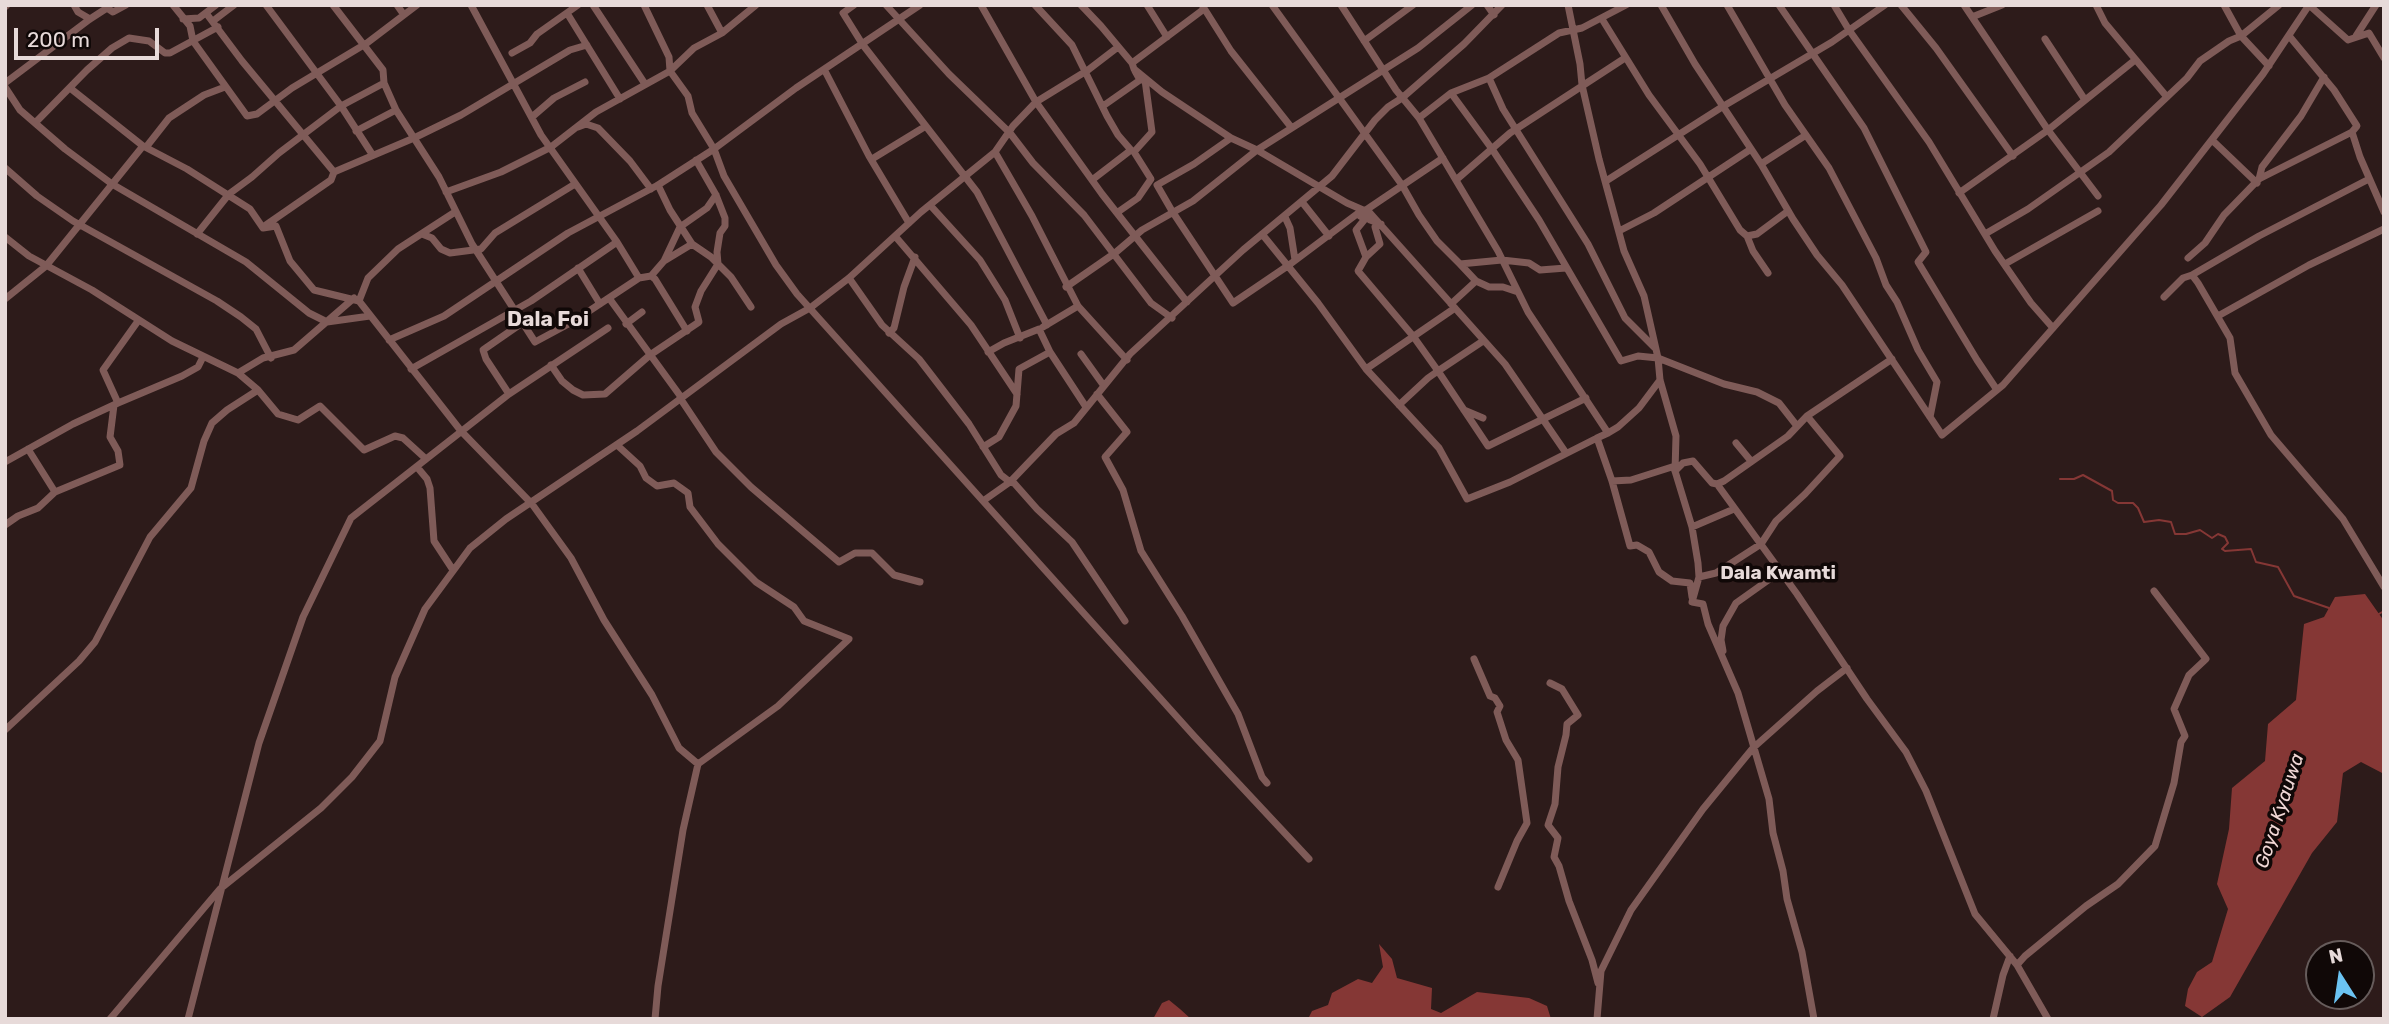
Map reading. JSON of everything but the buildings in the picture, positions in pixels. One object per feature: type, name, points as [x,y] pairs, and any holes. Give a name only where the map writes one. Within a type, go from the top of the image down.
[{"type":"street","points":[[75,5],[78,12],[90,19]]},
{"type":"street","points":[[126,5],[113,12],[107,8],[90,19],[5,85],[20,110],[53,140],[113,184],[246,262],[309,313],[327,322],[370,316]]},
{"type":"street","points":[[173,5],[190,26],[193,41],[247,116],[257,114],[363,45],[417,5]]},
{"type":"street","points":[[183,19],[199,18],[216,5]]},
{"type":"street","points":[[35,123],[104,55],[129,38],[149,41],[165,53],[174,52],[216,24],[234,5]]},
{"type":"street","points":[[266,5],[341,106],[372,154]]},
{"type":"street","points":[[333,5],[383,70],[383,83],[396,110],[431,163],[477,250],[535,342],[639,278],[651,275],[664,261],[692,244]]},
{"type":"street","points":[[397,5],[404,15]]},
{"type":"street","points":[[471,5],[541,135],[617,242],[639,278]]},
{"type":"street","points":[[512,53],[578,5]]},
{"type":"street","points":[[593,5],[645,85]]},
{"type":"street","points":[[644,5],[657,27],[672,64],[670,71]]},
{"type":"street","points":[[706,5],[722,33]]},
{"type":"street","points":[[446,192],[501,172],[551,147],[574,128],[670,71],[694,48],[722,33],[756,5]]},
{"type":"street","points":[[854,5],[841,9],[863,45],[985,204],[1043,327],[1050,352],[1086,407]]},
{"type":"street","points":[[886,5],[949,74],[1010,133],[1033,163],[1084,215],[1152,303],[1172,318]]},
{"type":"street","points":[[389,340],[444,316],[568,233],[654,187],[920,5]]},
{"type":"street","points":[[981,5],[1037,102],[1092,180],[1187,302]]},
{"type":"street","points":[[1035,5],[1072,45],[1118,135],[1151,178]]},
{"type":"street","points":[[1081,5],[1133,66],[1162,92],[1231,138],[1257,150],[1317,187],[1366,210],[1512,372],[1566,453]]},
{"type":"street","points":[[1147,5],[1167,37]]},
{"type":"street","points":[[1272,5],[1402,185],[1437,241],[1476,281],[1489,287],[1503,287],[1518,292]]},
{"type":"street","points":[[1341,5],[1402,98],[1419,118],[1502,260],[1528,312],[1608,433]]},
{"type":"street","points":[[1364,41],[1413,5]]},
{"type":"street","points":[[1066,287],[1115,253],[1134,236],[1172,211],[1193,201],[1257,150],[1418,48],[1472,5]]},
{"type":"street","points":[[1487,5],[1494,15]]},
{"type":"street","points":[[983,501],[1010,482],[1056,434],[1074,422],[1130,354],[1262,234],[1332,176],[1388,107],[1402,98],[1502,5]]},
{"type":"street","points":[[1568,5],[1582,85],[1606,181],[1624,251],[1644,296],[1658,358],[1660,380],[1676,436],[1675,468],[1692,527],[1699,577],[1692,602]]},
{"type":"street","points":[[1419,118],[1451,93],[1489,78],[1559,33],[1602,19],[1626,5]]},
{"type":"street","points":[[1661,5],[1788,211],[1817,255],[1842,285],[1942,435],[1997,390],[2161,205],[2269,66],[2309,5],[2348,40],[2369,33],[2381,48],[2384,58]]},
{"type":"street","points":[[1727,5],[1770,78],[1829,168],[1876,258],[1886,285],[1937,382],[1930,417]]},
{"type":"street","points":[[1779,5],[1872,142],[1926,252],[1918,262],[1997,390]]},
{"type":"street","points":[[1834,5],[1929,142],[2031,303],[2053,328]]},
{"type":"street","points":[[1606,181],[1722,107],[1814,53],[1885,5]]},
{"type":"street","points":[[1901,5],[1936,48],[2013,156]]},
{"type":"street","points":[[1964,5],[2048,130],[2098,196]]},
{"type":"street","points":[[1972,17],[2002,5]]},
{"type":"street","points":[[2096,5],[2105,23],[2167,97]]},
{"type":"street","points":[[2224,5],[2241,36],[2269,66]]},
{"type":"street","points":[[1985,234],[2028,209],[2109,152],[2187,78],[2200,61],[2241,36],[2279,5]]},
{"type":"street","points":[[2356,36],[2376,5]]},
{"type":"street","points":[[1133,66],[1203,7],[1231,51],[1291,127]]},
{"type":"street","points":[[206,13],[334,172]]},
{"type":"street","points":[[567,13],[620,99]]},
{"type":"street","points":[[1602,19],[1625,58],[1708,178],[1734,221],[1747,236],[1753,251],[1768,273]]},
{"type":"street","points":[[2188,258],[2205,243],[2224,215],[2258,181],[2352,132],[2357,126],[2346,106],[2290,37]]},
{"type":"street","points":[[2045,39],[2085,100]]},
{"type":"street","points":[[263,228],[331,180],[334,172],[461,115],[570,50],[587,45]]},
{"type":"street","points":[[110,1019],[220,889],[321,808],[352,777],[380,741],[396,677],[425,609],[470,548],[506,519],[617,445],[781,324],[810,308],[849,278],[909,223],[995,152],[1013,126],[1037,102],[1118,47]]},
{"type":"street","points":[[1456,180],[1517,129],[1625,58]]},
{"type":"street","points":[[1959,193],[2048,130],[2135,60]]},
{"type":"street","points":[[1133,66],[1140,80]]},
{"type":"street","points":[[670,71],[688,96],[692,113],[713,149],[724,176],[776,265],[797,294],[1249,796],[1309,859]]},
{"type":"street","points":[[825,71],[909,223]]},
{"type":"street","points":[[2258,181],[2262,167],[2301,116],[2323,77]]},
{"type":"street","points":[[1489,78],[1503,109],[1588,244],[1625,318],[1655,347]]},
{"type":"street","points":[[1103,106],[1140,80],[1145,80],[1152,132],[1134,152],[1151,178]]},
{"type":"street","points":[[532,117],[554,97],[584,82]]},
{"type":"street","points":[[197,234],[229,194],[253,177],[303,133],[341,106],[383,83]]},
{"type":"street","points":[[5,299],[46,266],[79,223],[169,118],[204,95],[225,87]]},
{"type":"street","points":[[70,88],[145,146],[250,209],[263,228]]},
{"type":"street","points":[[1451,93],[1492,149],[1621,361],[1638,356],[1658,358],[1724,384],[1757,392],[1779,403],[1797,426]]},
{"type":"street","points":[[356,131],[396,110]]},
{"type":"street","points":[[574,128],[586,124],[598,128],[654,187],[692,244],[718,264],[737,285],[751,307]]},
{"type":"street","points":[[872,159],[926,126]]},
{"type":"street","points":[[2352,132],[2384,212]]},
{"type":"street","points":[[1761,164],[1806,135]]},
{"type":"street","points":[[1231,138],[1201,160],[1157,185],[1233,303],[1357,214],[1363,213],[1370,220],[1381,224]]},
{"type":"street","points":[[2212,140],[2258,181]]},
{"type":"street","points":[[1619,231],[1654,213],[1751,149]]},
{"type":"street","points":[[1092,180],[1131,150]]},
{"type":"street","points":[[995,152],[1032,216],[1078,306],[1127,360]]},
{"type":"street","points":[[1366,210],[1443,158]]},
{"type":"street","points":[[551,365],[562,382],[573,390],[583,395],[597,396],[613,388],[650,355],[699,322],[695,307],[697,299],[718,264],[717,252],[725,218],[716,195],[696,160]]},
{"type":"street","points":[[5,168],[37,196],[79,223],[241,317],[256,329],[271,358]]},
{"type":"street","points":[[1118,212],[1138,198],[1151,178]]},
{"type":"street","points":[[2164,297],[2183,278],[2369,179]]},
{"type":"street","points":[[422,234],[432,238],[441,250],[450,253],[481,249],[495,233],[575,184]]},
{"type":"street","points":[[664,261],[680,227],[706,208],[716,195]]},
{"type":"street","points":[[1302,202],[1329,236]]},
{"type":"street","points":[[930,205],[980,260],[1005,300],[1020,338]]},
{"type":"street","points":[[1747,236],[1757,234],[1788,211]]},
{"type":"street","points":[[2005,264],[2098,211]]},
{"type":"street","points":[[237,373],[263,358],[294,350],[356,300],[368,278],[398,249],[455,212]]},
{"type":"street","points":[[1357,214],[1365,219],[1356,230],[1366,257]]},
{"type":"street","points":[[1285,216],[1290,228],[1292,263]]},
{"type":"street","points":[[1381,224],[1375,227],[1380,244],[1366,257],[1358,271],[1413,336],[1488,446],[1586,398]]},
{"type":"street","points":[[263,228],[276,226],[290,261],[314,290],[356,300],[461,431],[532,503],[570,558],[604,620],[652,695],[680,748],[698,764]]},
{"type":"street","points":[[2218,316],[2309,265],[2384,229]]},
{"type":"street","points":[[1262,234],[1292,263],[1366,369],[1439,448],[1467,499],[1510,482],[1608,433],[1639,408],[1660,380]]},
{"type":"street","points":[[895,236],[971,324],[1017,394]]},
{"type":"street","points":[[5,237],[46,266],[92,290],[138,320],[237,373],[258,390],[278,414],[298,420],[320,406],[364,450],[395,436],[404,438],[426,459]]},
{"type":"street","points":[[411,369],[514,310],[617,242]]},
{"type":"street","points":[[889,333],[894,328],[915,257]]},
{"type":"street","points":[[1460,264],[1502,260],[1529,263],[1540,270],[1566,268]]},
{"type":"street","points":[[578,268],[600,304]]},
{"type":"street","points":[[651,275],[687,331]]},
{"type":"street","points":[[2192,275],[2230,338],[2235,373],[2271,435],[2343,519],[2384,587]]},
{"type":"street","points":[[849,278],[889,333],[919,359],[969,424],[1001,475],[1014,483],[1037,509],[1072,541],[1125,621]]},
{"type":"street","points":[[1366,369],[1453,306],[1476,281]]},
{"type":"street","points":[[609,298],[716,452],[751,487],[839,562],[855,553],[872,553],[894,575],[920,582]]},
{"type":"street","points":[[988,352],[1043,327],[1078,306]]},
{"type":"street","points":[[626,324],[642,312]]},
{"type":"street","points":[[5,525],[38,508],[55,492],[120,465],[118,451],[110,437],[116,404],[103,370],[138,320]]},
{"type":"street","points":[[509,394],[486,359],[484,350],[523,323]]},
{"type":"street","points":[[188,1019],[259,743],[292,645],[317,584],[351,518],[509,394],[608,327]]},
{"type":"street","points":[[1399,405],[1428,378],[1483,341]]},
{"type":"street","points":[[984,447],[999,437],[1016,406],[1019,369],[1050,352]]},
{"type":"street","points":[[1080,354],[1104,386]]},
{"type":"street","points":[[5,462],[73,424],[182,376],[198,367],[203,357]]},
{"type":"street","points":[[1717,484],[1788,436],[1807,416],[1892,359]]},
{"type":"street","points":[[5,730],[79,661],[95,642],[150,537],[191,488],[212,422],[258,390]]},
{"type":"street","points":[[1097,394],[1127,432],[1105,457],[1123,490],[1141,551],[1238,714],[1262,777],[1268,783]]},
{"type":"street","points":[[1464,410],[1483,418]]},
{"type":"street","points":[[1699,577],[1716,573],[1761,544],[1776,521],[1840,456],[1807,416]]},
{"type":"street","points":[[1597,438],[1630,546],[1637,545],[1649,552],[1659,572],[1672,581],[1690,583],[1692,602]]},
{"type":"street","points":[[1736,443],[1751,461]]},
{"type":"street","points":[[617,445],[640,466],[646,478],[657,486],[674,483],[688,493],[690,507],[718,544],[756,582],[794,607],[804,621],[849,639],[778,706],[698,764],[683,830],[655,1019]]},
{"type":"street","points":[[29,449],[55,492]]},
{"type":"street","points":[[1612,481],[1631,480],[1693,461],[1712,483],[1717,484],[1903,747],[1916,769],[1975,914],[2017,965],[2048,1019]]},
{"type":"street","points":[[417,467],[427,479],[433,510],[434,541],[453,570]]},
{"type":"street","points":[[408,474],[419,480],[427,479]]},
{"type":"street","points":[[1692,527],[1734,509]]},
{"type":"street","points":[[1726,666],[1721,640],[1723,626],[1736,603],[1781,571]]},
{"type":"street","points":[[2017,965],[2086,906],[2118,884],[2155,846],[2174,783],[2181,742],[2186,736],[2174,709],[2189,675],[2206,659],[2154,591]]},
{"type":"street","points":[[1692,602],[1703,604],[1708,624],[1738,693],[1769,799],[1773,833],[1787,899],[1802,951],[1814,1019]]},
{"type":"street","points":[[1474,659],[1490,696],[1495,698],[1500,706],[1497,712],[1506,740],[1518,760],[1527,823],[1499,887]]},
{"type":"street","points":[[1597,1019],[1601,971],[1631,910],[1703,809],[1753,748],[1847,668]]},
{"type":"street","points":[[1550,683],[1562,689],[1578,715],[1567,724],[1558,767],[1555,804],[1548,825],[1558,838],[1554,857],[1599,986]]},
{"type":"street","points":[[1993,1019],[2010,956]]},
{"type":"water","points":[[2365,594],[2384,621],[2384,774],[2361,762],[2343,773],[2337,822],[2312,853],[2230,997],[2202,1017],[2185,1006],[2188,989],[2197,972],[2212,962],[2228,909],[2217,884],[2229,829],[2232,788],[2265,761],[2268,724],[2296,700],[2304,624],[2324,617],[2335,597]]},
{"type":"water","points":[[1379,944],[1392,959],[1397,978],[1432,988],[1431,1009],[1441,1013],[1477,992],[1529,998],[1547,1006],[1551,1019],[1308,1019],[1312,1011],[1328,1005],[1332,993],[1358,979],[1372,983],[1383,967]]},
{"type":"water","points":[[1169,1000],[1191,1019],[1153,1019],[1162,1003]]},
{"type":"waterway","points":[[2060,479],[2074,479],[2083,475],[2112,491],[2113,500],[2118,503],[2133,503],[2144,522],[2171,522],[2175,534],[2200,530],[2212,538],[2218,534],[2225,537],[2228,543],[2222,549],[2225,551],[2251,549],[2256,562],[2278,567],[2294,596],[2329,608]]},
{"type":"waterway","name":"Goya Kyauwa","points":[[2377,615],[2384,611]]},
{"type":"district","name":"Dala Foi","points":[[548,320]]},
{"type":"district","name":"Dala Kwamti","points":[[1778,574]]}]
